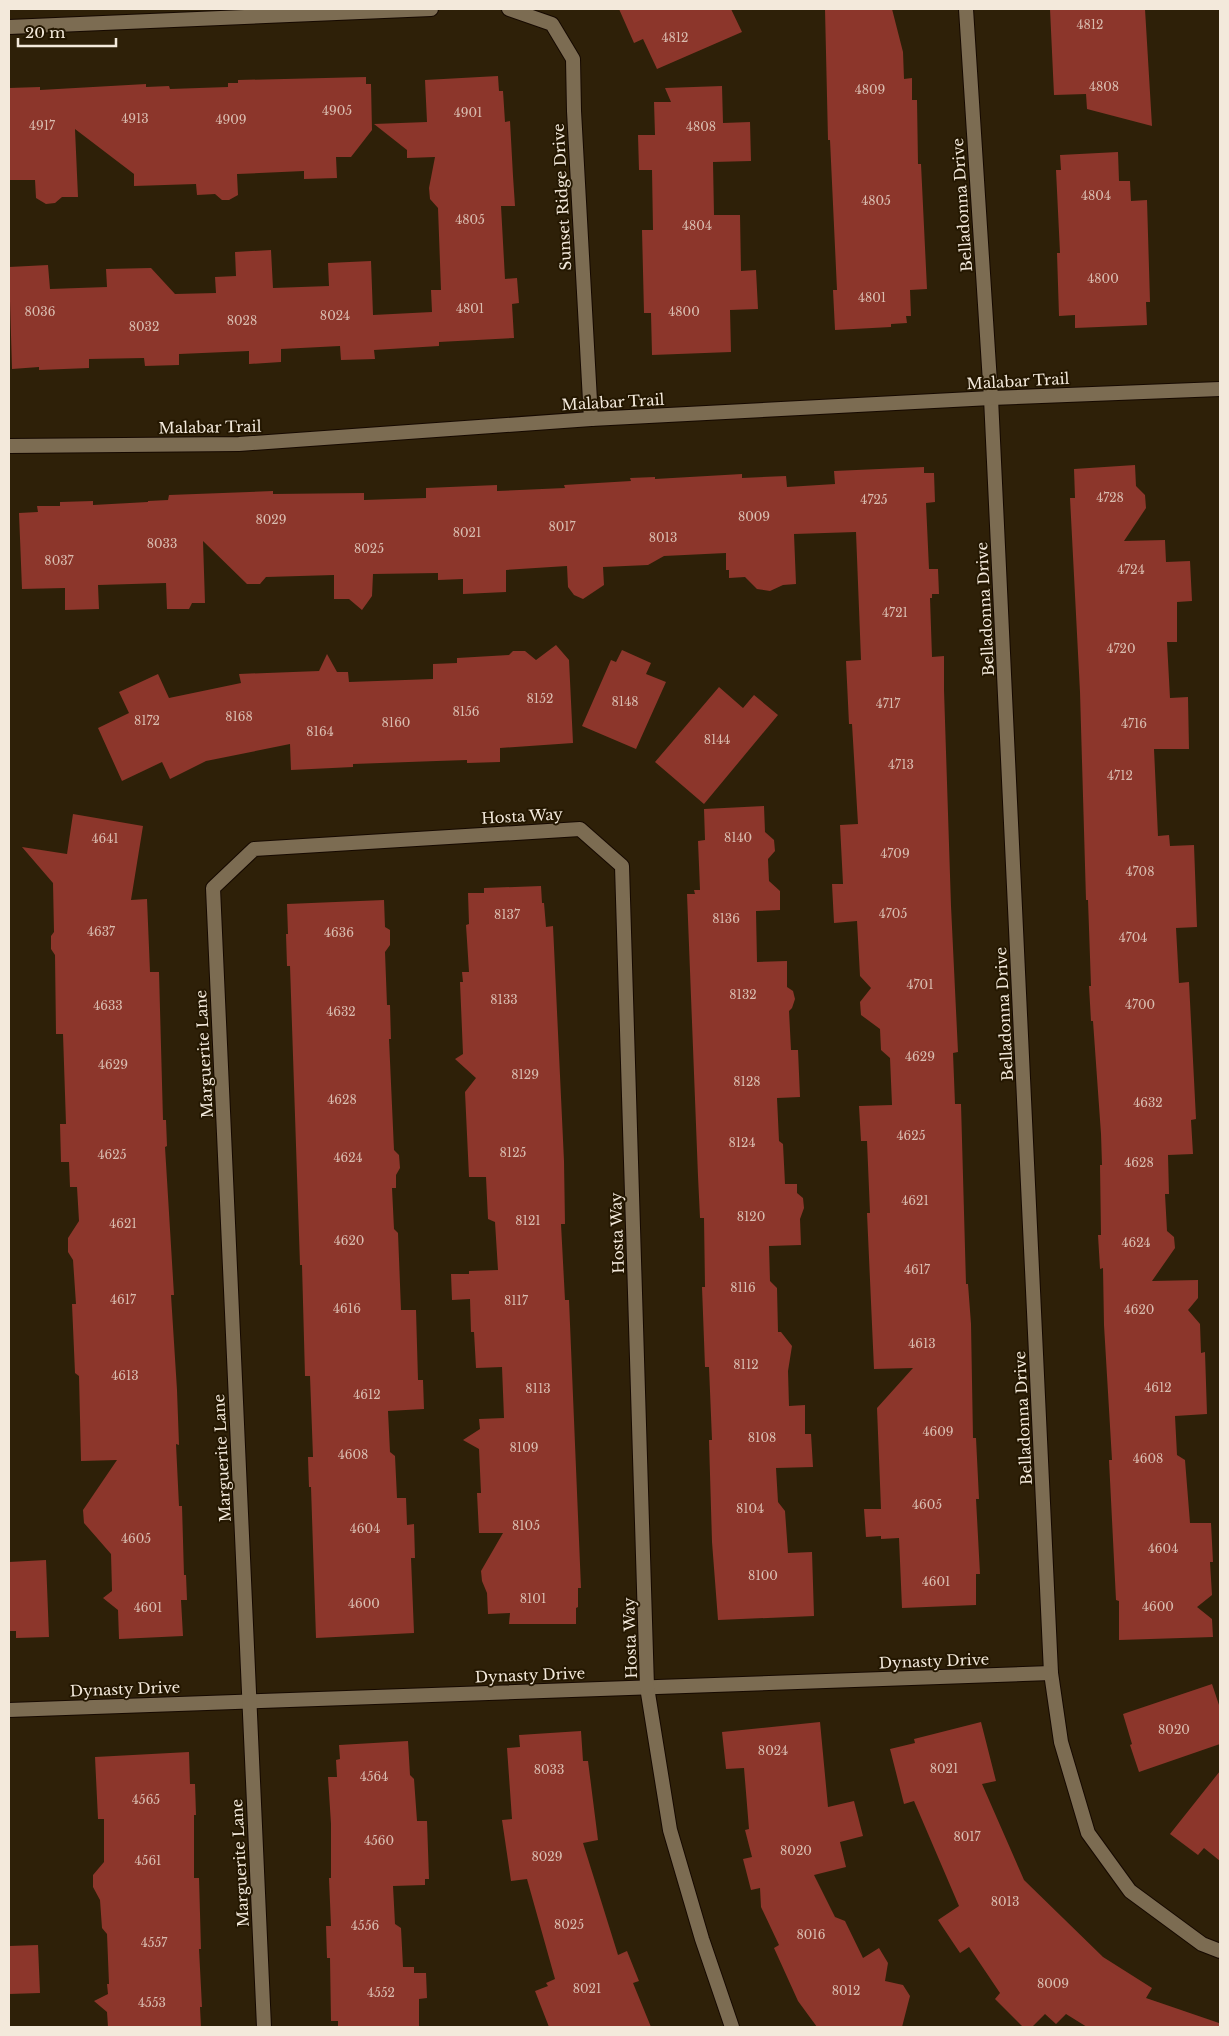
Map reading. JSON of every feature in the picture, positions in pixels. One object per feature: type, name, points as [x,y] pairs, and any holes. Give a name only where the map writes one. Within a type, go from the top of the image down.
[{"type":"street","points":[[9,27],[189,14],[431,9]]},
{"type":"street","name":"Sunset Ridge Drive","points":[[509,9],[552,24],[573,59],[574,111],[591,419]]},
{"type":"street","name":"Belladonna Drive","points":[[966,9],[991,398],[1051,1673],[1062,1742],[1088,1832],[1130,1891],[1202,1944],[1220,1951]]},
{"type":"street","name":"Malabar Trail","points":[[9,446],[239,444],[591,419],[991,398],[1220,389]]},
{"type":"street","name":"Hosta Way","points":[[213,888],[254,849],[580,829],[622,866],[647,1687],[670,1830],[702,1939],[732,2027]]},
{"type":"street","name":"Marguerite Lane","points":[[213,888],[264,2027]]},
{"type":"street","name":"Dynasty Drive","points":[[9,1710],[1051,1673]]},
{"type":"building","points":[[619,9],[731,9],[742,32],[657,69],[643,39],[634,43]]},
{"type":"building","points":[[825,9],[892,9],[903,52],[904,79],[912,78],[912,100],[917,100],[918,164],[921,164],[927,289],[910,290],[911,316],[906,316],[907,323],[891,324],[891,327],[835,330],[833,290],[837,290],[830,140],[828,140]]},
{"type":"building","points":[[1050,9],[1145,9],[1152,126],[1087,109],[1086,94],[1054,95]]},
{"type":"building","points":[[498,76],[499,91],[503,91],[505,122],[510,121],[515,206],[501,206],[505,279],[517,278],[519,303],[512,304],[514,338],[439,342],[439,346],[374,350],[375,359],[341,360],[340,346],[281,349],[281,362],[249,364],[249,351],[179,354],[179,365],[145,366],[144,358],[89,359],[89,368],[39,370],[39,367],[12,369],[9,267],[48,265],[50,289],[107,287],[106,269],[151,268],[175,294],[216,293],[215,277],[236,276],[235,252],[271,250],[273,288],[329,286],[328,263],[371,261],[373,315],[432,312],[431,290],[441,290],[438,208],[430,199],[429,188],[435,157],[407,158],[407,150],[374,124],[427,122],[425,80]]},
{"type":"building","points":[[366,77],[366,84],[371,84],[372,130],[351,157],[336,157],[337,178],[304,179],[304,171],[237,174],[238,195],[229,200],[222,200],[215,194],[197,195],[196,184],[134,186],[134,174],[75,129],[78,197],[62,197],[55,203],[46,204],[36,198],[35,180],[10,180],[9,88],[40,87],[40,90],[146,84],[146,87],[169,86],[170,89],[228,87],[228,83],[238,83],[238,80]]},
{"type":"building","points":[[722,86],[723,123],[750,122],[751,161],[713,162],[714,215],[740,215],[741,271],[756,270],[758,309],[730,310],[731,352],[652,355],[651,313],[644,313],[642,230],[653,230],[652,170],[639,170],[638,135],[655,135],[654,102],[671,102],[665,88]]},
{"type":"building","points":[[1118,152],[1119,181],[1130,181],[1131,201],[1147,200],[1150,302],[1146,302],[1147,325],[1075,328],[1075,315],[1059,316],[1057,253],[1060,253],[1056,170],[1061,170],[1060,155]]},
{"type":"building","points":[[1135,465],[1136,486],[1145,495],[1146,508],[1124,541],[1165,540],[1166,562],[1190,561],[1192,601],[1177,602],[1177,642],[1167,642],[1170,698],[1188,697],[1189,749],[1154,749],[1158,836],[1169,835],[1170,846],[1194,845],[1197,927],[1176,928],[1179,983],[1189,982],[1196,1119],[1191,1120],[1193,1154],[1168,1155],[1169,1194],[1165,1194],[1167,1231],[1174,1237],[1175,1248],[1152,1281],[1198,1280],[1198,1298],[1188,1310],[1200,1324],[1201,1353],[1205,1352],[1207,1414],[1175,1416],[1177,1455],[1185,1460],[1190,1523],[1211,1523],[1213,1562],[1210,1562],[1212,1595],[1197,1607],[1212,1619],[1213,1637],[1119,1640],[1119,1601],[1116,1600],[1109,1460],[1112,1460],[1104,1325],[1103,1268],[1100,1269],[1098,1235],[1101,1235],[1101,1134],[1089,986],[1091,986],[1088,900],[1086,900],[1080,692],[1070,498],[1075,498],[1074,469]]},
{"type":"building","points":[[924,467],[924,473],[934,473],[935,502],[926,503],[929,569],[938,569],[939,594],[932,594],[932,598],[930,598],[932,657],[944,656],[951,906],[958,1052],[953,1053],[955,1104],[961,1104],[966,1284],[968,1284],[971,1324],[973,1438],[976,1438],[979,1499],[976,1499],[980,1574],[976,1574],[976,1605],[902,1608],[899,1538],[881,1539],[881,1536],[866,1537],[864,1509],[881,1509],[877,1408],[913,1368],[874,1369],[867,1213],[870,1213],[867,1141],[861,1141],[859,1106],[892,1105],[890,1058],[881,1050],[880,1029],[861,1015],[860,1002],[871,988],[860,976],[857,921],[834,923],[832,884],[843,884],[840,825],[858,824],[852,724],[849,724],[846,661],[861,660],[856,532],[794,534],[796,584],[783,585],[770,591],[757,589],[745,577],[729,578],[729,570],[726,570],[726,553],[664,556],[648,565],[603,567],[604,585],[583,599],[574,595],[568,587],[567,566],[506,570],[506,592],[463,594],[463,579],[438,580],[438,573],[373,574],[372,596],[362,610],[349,599],[334,599],[334,575],[266,577],[260,584],[247,584],[203,541],[205,603],[192,603],[189,609],[167,609],[166,583],[98,585],[99,609],[65,610],[65,588],[22,589],[19,513],[38,512],[37,506],[60,506],[60,502],[93,501],[93,505],[148,502],[168,500],[169,495],[273,491],[273,494],[364,493],[364,500],[426,498],[426,488],[497,485],[497,491],[565,488],[564,485],[631,481],[630,478],[655,477],[655,479],[742,474],[742,478],[786,476],[787,487],[835,484],[834,471]]},
{"type":"building","points":[[556,645],[569,660],[573,743],[500,748],[500,762],[467,763],[467,760],[353,764],[353,767],[291,770],[290,744],[206,761],[170,779],[162,762],[122,781],[98,728],[129,713],[119,692],[158,674],[169,698],[241,683],[239,674],[319,671],[327,654],[337,672],[348,672],[349,682],[433,679],[433,664],[457,663],[457,658],[509,655],[513,651],[525,651],[536,660]]},
{"type":"building","points":[[622,650],[651,663],[646,674],[666,682],[636,749],[582,726],[611,660],[616,662]]},
{"type":"building","points":[[719,687],[743,708],[754,695],[778,715],[704,804],[655,762]]},
{"type":"building","points":[[764,806],[765,832],[774,840],[775,851],[768,859],[769,881],[780,891],[780,910],[756,911],[757,962],[787,961],[787,987],[793,991],[795,999],[789,1011],[791,1050],[798,1050],[800,1097],[777,1098],[779,1141],[783,1144],[785,1184],[797,1184],[797,1193],[803,1198],[804,1208],[800,1219],[801,1245],[769,1246],[770,1281],[777,1288],[778,1332],[781,1332],[792,1346],[788,1371],[789,1406],[805,1405],[805,1434],[811,1434],[813,1467],[776,1468],[778,1502],[785,1511],[788,1553],[812,1552],[814,1616],[718,1620],[712,1542],[709,1440],[712,1440],[709,1367],[705,1367],[702,1287],[705,1287],[704,1218],[700,1218],[687,894],[695,894],[694,890],[700,890],[698,841],[705,840],[704,809]]},
{"type":"building","points":[[73,814],[143,826],[131,900],[147,899],[150,972],[159,972],[163,1120],[166,1120],[167,1146],[165,1147],[174,1295],[171,1295],[179,1445],[176,1444],[179,1506],[182,1506],[184,1575],[186,1575],[187,1600],[181,1600],[183,1636],[119,1639],[118,1610],[103,1598],[112,1591],[111,1554],[84,1523],[83,1510],[117,1460],[81,1461],[79,1376],[75,1373],[72,1304],[76,1304],[73,1260],[68,1252],[68,1238],[79,1221],[77,1187],[70,1187],[69,1162],[61,1162],[60,1124],[66,1124],[63,1034],[56,1034],[55,955],[51,949],[51,936],[54,932],[53,883],[22,847],[67,854]]},
{"type":"building","points":[[541,886],[546,927],[553,926],[564,1161],[565,1224],[561,1224],[565,1300],[569,1300],[581,1588],[578,1588],[576,1624],[509,1624],[510,1613],[488,1614],[487,1593],[482,1581],[481,1571],[503,1533],[479,1533],[477,1493],[481,1493],[479,1449],[463,1440],[480,1429],[479,1419],[504,1418],[502,1367],[476,1368],[474,1332],[471,1332],[470,1299],[452,1300],[451,1274],[469,1274],[469,1271],[498,1270],[495,1222],[488,1219],[486,1177],[469,1177],[465,1092],[476,1078],[455,1059],[463,1054],[460,982],[463,982],[462,972],[469,972],[466,925],[469,924],[468,893],[484,893],[484,888]]},
{"type":"building","points":[[384,900],[385,927],[390,930],[390,945],[385,952],[387,1005],[390,1005],[391,1039],[389,1039],[394,1150],[399,1155],[400,1168],[396,1175],[396,1188],[392,1188],[394,1229],[398,1233],[401,1310],[416,1310],[418,1380],[423,1380],[424,1409],[388,1411],[390,1452],[395,1456],[397,1498],[406,1498],[407,1525],[414,1524],[415,1558],[411,1558],[414,1633],[316,1638],[311,1487],[309,1487],[308,1457],[313,1457],[310,1376],[305,1376],[290,966],[287,966],[287,904]]},
{"type":"building","points":[[46,1560],[49,1637],[16,1638],[16,1631],[9,1631],[9,1562]]},
{"type":"building","points":[[1212,1684],[1220,1708],[1220,1744],[1139,1772],[1123,1714]]},
{"type":"building","points":[[820,1722],[828,1807],[854,1801],[863,1836],[840,1842],[846,1867],[814,1875],[835,1917],[845,1921],[863,1958],[879,1948],[888,1963],[885,1981],[903,1985],[910,1996],[902,2027],[817,2027],[798,2001],[774,1948],[779,1945],[761,1907],[760,1888],[751,1890],[743,1859],[752,1857],[745,1830],[749,1829],[744,1768],[726,1769],[722,1732]]},
{"type":"building","points":[[981,1722],[996,1781],[982,1784],[1024,1880],[1103,1957],[1152,1988],[1146,1998],[1219,2023],[1219,2027],[1087,2027],[1066,2014],[1056,2024],[1045,2014],[1032,2027],[1023,2027],[995,1999],[1000,1993],[969,1947],[960,1953],[938,1920],[959,1906],[914,1801],[904,1804],[890,1749],[915,1743],[914,1739]]},
{"type":"building","points":[[581,1731],[583,1761],[588,1761],[598,1840],[583,1843],[618,1955],[627,1951],[639,1981],[633,1983],[651,2027],[549,2027],[535,1991],[548,1986],[546,1983],[555,1979],[527,1879],[511,1881],[502,1820],[512,1819],[507,1748],[520,1747],[519,1735]]},
{"type":"building","points":[[408,1741],[410,1775],[414,1779],[417,1821],[427,1821],[429,1879],[425,1879],[425,1885],[393,1886],[395,1924],[401,1928],[403,1967],[414,1967],[414,1973],[426,1973],[427,1998],[419,1999],[419,2027],[338,2027],[338,2021],[331,2021],[330,1958],[327,1958],[326,1926],[331,1926],[329,1878],[331,1878],[331,1824],[328,1777],[337,1777],[336,1760],[340,1759],[339,1745]]},
{"type":"building","points":[[189,1752],[190,1784],[195,1784],[194,1878],[199,1878],[201,2027],[108,2027],[107,2012],[94,2001],[108,1994],[107,1984],[109,1984],[107,1934],[102,1928],[100,1900],[93,1887],[93,1875],[104,1862],[104,1819],[98,1819],[95,1757]]},
{"type":"building","points":[[1220,1771],[1220,1861],[1204,1848],[1198,1855],[1170,1834]]},
{"type":"building","points":[[38,1945],[40,1993],[9,1994],[9,1946]]}]
